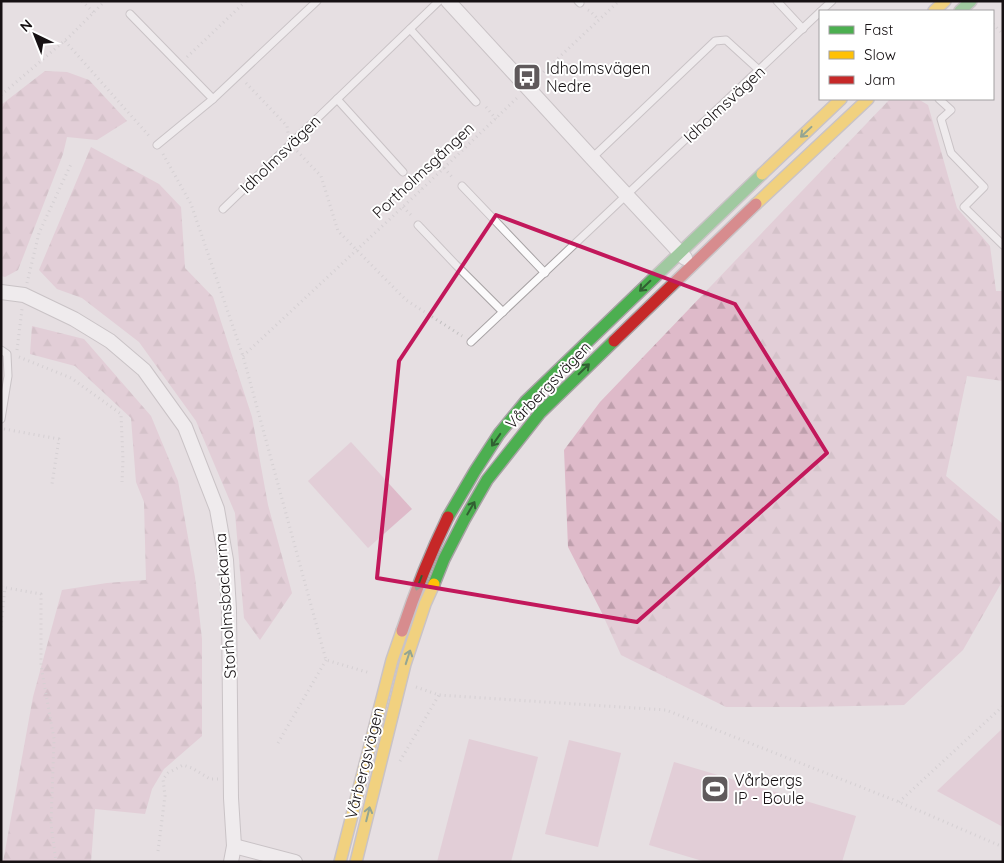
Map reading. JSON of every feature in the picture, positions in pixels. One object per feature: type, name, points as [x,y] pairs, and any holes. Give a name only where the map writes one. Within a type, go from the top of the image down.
[{"type":"street","points":[[448,1],[692,265]]},
{"type":"street","points":[[935,10],[945,1]]},
{"type":"street","points":[[961,10],[971,1]]},
{"type":"street","name":"Vårbergsvägen","points":[[340,862],[392,660],[413,598],[431,552],[450,512],[494,442],[526,401],[841,100]]},
{"type":"street","name":"Vårbergsvägen","points":[[356,862],[405,664],[425,604],[444,559],[487,480],[540,413],[692,265],[867,100]]},
{"type":"street","name":"Storholmsbackarna","points":[[1,292],[24,295],[74,319],[110,341],[144,370],[185,427],[217,509],[226,560],[229,610],[231,798],[234,846],[231,862]]},
{"type":"street","points":[[234,846],[295,862]]},
{"type":"lane","points":[[157,145],[213,99],[317,1]]},
{"type":"lane","name":"Idholmsvägen","points":[[223,209],[439,1]]},
{"type":"lane","points":[[776,1],[803,29]]},
{"type":"lane","name":"Idholmsvägen","points":[[823,10],[832,1]]},
{"type":"lane","points":[[130,14],[213,99]]},
{"type":"lane","name":"Idholmsvägen","points":[[471,342],[819,14]]},
{"type":"lane","points":[[410,29],[476,102]]},
{"type":"lane","points":[[592,158],[715,41],[726,40],[759,70]]},
{"type":"lane","points":[[337,100],[403,172]]},
{"type":"lane","points":[[940,100],[951,110],[942,119],[951,153],[984,187],[964,207],[1003,245]]},
{"type":"lane","points":[[462,186],[544,273]]},
{"type":"lane","points":[[418,225],[503,312]]},
{"type":"lane","points":[[1,350],[7,354],[8,376],[1,419]]},
{"type":"path","points":[[82,1],[94,13]]},
{"type":"path","points":[[1,95],[65,41],[105,1]]},
{"type":"path","points":[[186,58],[246,1]]},
{"type":"path","name":"Portholmsgången","points":[[244,356],[619,1]]},
{"type":"path","points":[[994,25],[1003,34]]},
{"type":"path","points":[[65,41],[157,145],[191,204],[244,356],[326,660],[278,743]]},
{"type":"path","points":[[239,75],[287,126],[290,144],[321,176],[338,231],[406,300],[471,342]]},
{"type":"path","points":[[476,102],[484,105],[496,119]]},
{"type":"path","points":[[71,164],[39,233],[24,295],[16,356],[71,378],[121,414],[122,482]]},
{"type":"path","points":[[444,168],[462,186]]},
{"type":"path","points":[[1,429],[59,439],[52,484]]},
{"type":"path","points":[[2,626],[3,587],[41,594],[41,666],[54,739],[51,824],[56,862]]},
{"type":"path","points":[[326,660],[370,673]]},
{"type":"path","points":[[413,686],[439,695],[666,710],[899,802],[1003,846]]},
{"type":"path","points":[[398,764],[439,695]]},
{"type":"path","points":[[899,802],[1003,706]]},
{"type":"path","points":[[158,851],[165,796],[163,779],[168,773],[183,765],[210,779],[219,779],[219,787]]},
{"type":"highlighted area","points":[[496,215],[735,304],[827,453],[637,622],[377,578],[399,361]]},
{"type":"green space","points":[[45,71],[67,72],[89,80],[127,121],[97,140],[67,137],[63,154],[18,270],[5,277],[1,276],[1,105]]},
{"type":"green space","points":[[889,100],[920,100],[928,105],[957,208],[990,246],[996,291],[1003,291],[1003,381],[967,376],[946,476],[1003,524],[1003,580],[963,650],[904,705],[726,707],[621,655],[568,547],[564,450],[600,402]]},
{"type":"green space","points":[[91,147],[159,184],[181,207],[185,268],[213,297],[252,417],[268,505],[292,593],[260,640],[244,618],[235,513],[196,421],[139,342],[82,298],[57,289],[39,270]]},
{"type":"green space","points":[[32,326],[84,339],[151,416],[178,481],[195,577],[202,639],[202,736],[164,769],[152,789],[145,814],[95,809],[91,862],[3,862],[33,697],[62,590],[107,583],[146,580],[144,502],[136,482],[131,418],[75,366],[30,354]]},
{"type":"green space","points":[[351,442],[412,509],[368,548],[308,481]]},
{"type":"green space","points":[[1003,728],[1003,827],[937,791]]},
{"type":"green space","points":[[469,739],[538,757],[511,862],[437,862]]},
{"type":"green space","points":[[569,740],[621,753],[598,847],[545,834]]},
{"type":"green space","name":"Vårbergs IP - Boule","points":[[674,762],[856,816],[842,862],[706,862],[649,845]]},
{"type":"traffic: fast","points":[[961,10],[971,1]]},
{"type":"traffic: fast","points":[[448,517],[499,434],[526,401],[762,174]]},
{"type":"traffic: fast","points":[[434,584],[444,559],[487,480],[540,413],[614,341]]},
{"type":"traffic: slow","points":[[935,10],[945,1]]},
{"type":"traffic: slow","points":[[762,174],[840,100]]},
{"type":"traffic: slow","points":[[756,204],[867,100]]},
{"type":"traffic: slow","points":[[356,862],[405,664],[425,604],[434,584]]},
{"type":"traffic: slow","points":[[340,862],[392,660],[402,631]]},
{"type":"traffic: jam","points":[[614,341],[756,204]]},
{"type":"traffic: jam","points":[[402,631],[423,573],[448,517]]},
{"type":"place","name":"Idholmsvägen Nedre","points":[[527,77]]},
{"type":"place","name":"Vårbergs IP - Boule","points":[[715,789]]}]
